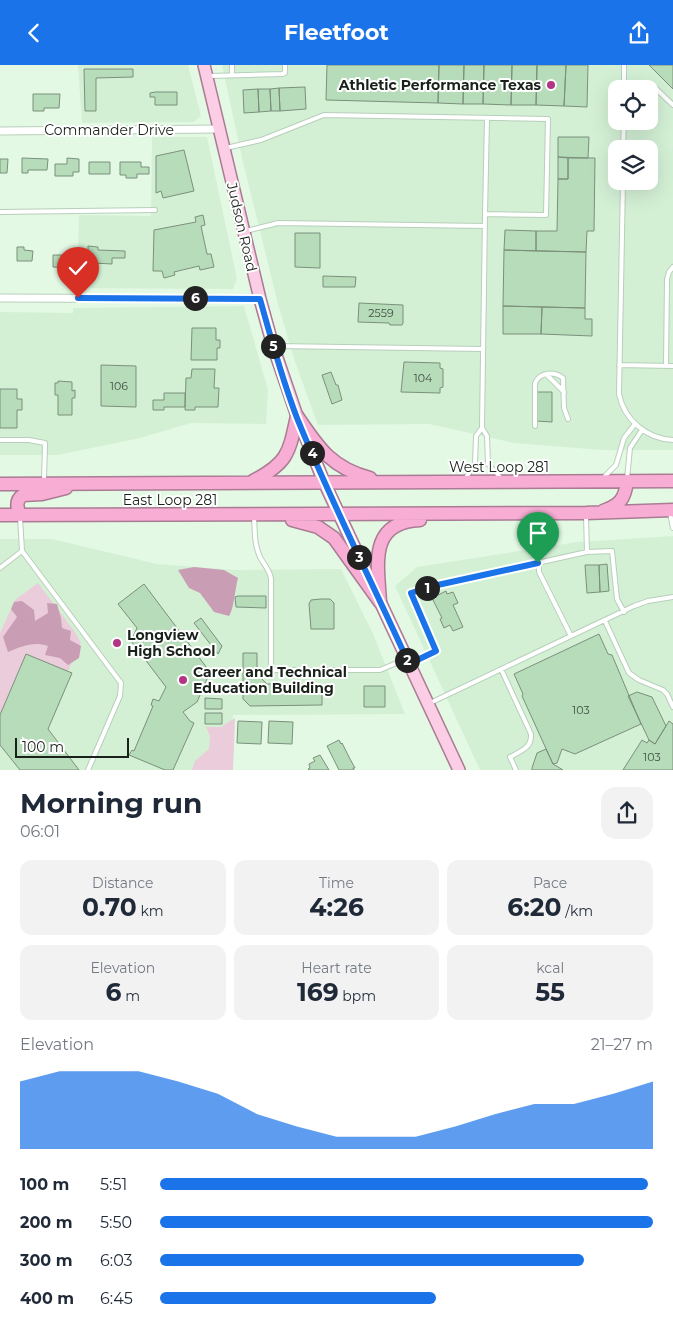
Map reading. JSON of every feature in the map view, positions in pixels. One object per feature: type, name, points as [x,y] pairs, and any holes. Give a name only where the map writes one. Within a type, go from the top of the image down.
[{"type":"highway","points":[[297,416],[324,453],[335,463],[357,474],[384,482]]},
{"type":"highway","points":[[251,482],[267,474],[283,460],[291,444],[297,416]]},
{"type":"highway","points":[[591,513],[614,506],[621,501],[626,492],[627,481]]},
{"type":"highway","name":"West Loop 281","points":[[324,482],[673,481]]},
{"type":"highway","name":"East Loop 281","points":[[0,484],[324,482]]},
{"type":"highway","points":[[20,515],[18,501],[23,495],[42,494],[83,483]]},
{"type":"highway","points":[[339,514],[591,513],[671,510]]},
{"type":"highway","points":[[380,602],[378,554],[380,544],[385,535],[394,527],[406,521],[432,520],[460,513]]},
{"type":"highway","points":[[260,514],[308,523],[326,531],[342,547],[380,602]]},
{"type":"highway","name":"East Loop 281","points":[[0,515],[339,514]]},
{"type":"main road","name":"Judson Road","points":[[205,71],[260,299],[273,346],[297,416],[324,482],[458,770]]},
{"type":"street","name":"Commander Drive","points":[[0,131],[219,129]]},
{"type":"street","points":[[0,298],[260,299]]},
{"type":"lane","points":[[232,65],[232,75]]},
{"type":"lane","points":[[205,71],[232,75],[282,75],[285,73],[285,65]]},
{"type":"lane","points":[[624,65],[624,80]]},
{"type":"lane","points":[[658,91],[673,105]]},
{"type":"lane","points":[[223,148],[261,140],[324,115],[548,119],[546,215],[485,213]]},
{"type":"lane","points":[[463,482],[475,464],[476,436],[482,428],[487,118]]},
{"type":"lane","points":[[622,190],[618,388],[626,413],[635,424],[658,438],[673,440]]},
{"type":"lane","points":[[0,212],[155,210]]},
{"type":"lane","points":[[244,232],[278,223],[485,226]]},
{"type":"lane","points":[[666,366],[667,279],[673,267]]},
{"type":"lane","points":[[273,346],[483,349]]},
{"type":"lane","points":[[619,365],[673,366]]},
{"type":"lane","points":[[534,426],[535,383],[539,377],[546,375],[557,374],[564,381],[564,408],[568,419]]},
{"type":"lane","points":[[546,375],[564,392]]},
{"type":"lane","points":[[595,481],[614,469],[624,438],[635,424]]},
{"type":"lane","points":[[482,428],[488,436],[488,464],[504,482]]},
{"type":"lane","points":[[627,481],[630,448],[642,430]]},
{"type":"lane","points":[[0,440],[29,440],[45,443],[44,483]]},
{"type":"lane","points":[[671,510],[673,528]]},
{"type":"lane","points":[[538,513],[539,572],[571,637]]},
{"type":"lane","points":[[587,552],[591,513]]},
{"type":"lane","points":[[260,514],[256,547],[261,559],[270,571],[271,579],[271,670],[380,670],[436,651],[411,593],[433,586],[587,552],[612,551],[617,599],[624,611]]},
{"type":"lane","points":[[20,515],[22,551],[121,683],[120,696],[88,770]]},
{"type":"lane","points":[[0,569],[22,551]]},
{"type":"lane","points":[[428,704],[641,603],[673,597]]},
{"type":"lane","points":[[605,621],[629,673],[639,680],[665,691],[673,707]]},
{"type":"lane","points":[[501,669],[531,735],[531,743],[526,749],[510,757],[516,770]]},
{"type":"shaded area","points":[[78,65],[188,65],[201,116],[194,122],[82,123]]},
{"type":"shaded area","points":[[222,65],[673,65],[673,450],[602,450],[514,443],[429,424],[318,425],[294,359],[278,304],[242,158]]},
{"type":"shaded area","points":[[152,137],[207,137],[237,279],[233,289],[77,288],[79,215],[151,216]]},
{"type":"shaded area","points":[[244,306],[268,390],[266,424],[191,423],[140,438],[58,455],[0,455],[0,312],[73,313],[73,308]]},
{"type":"shaded area","points":[[673,536],[673,770],[480,770],[395,586],[417,567],[578,542]]},
{"type":"shaded area","name":"Longview High School","points":[[0,539],[52,539],[157,564],[235,570],[341,569],[374,636],[405,714],[233,715],[229,770],[0,770]]},
{"type":"shaded area","points":[[194,567],[224,570],[238,578],[229,616],[214,612],[200,593],[189,588],[178,570]]},
{"type":"shaded area","points":[[38,583],[75,632],[81,643],[68,671],[0,715],[0,633],[15,600]]},
{"type":"shaded area","points":[[22,601],[34,610],[35,621],[48,613],[47,603],[57,604],[62,628],[71,631],[70,640],[81,646],[79,658],[68,665],[60,658],[45,655],[48,646],[38,644],[23,646],[8,652],[3,637],[17,617],[11,609],[14,602]]},
{"type":"shaded area","points":[[235,718],[233,770],[192,770],[195,761],[209,749],[210,736],[206,727],[221,727]]},
{"type":"building","points":[[327,65],[439,65],[438,103],[326,100]]},
{"type":"building","points":[[439,65],[464,65],[463,104],[438,103]]},
{"type":"building","points":[[464,65],[484,65],[483,104],[463,104]]},
{"type":"building","points":[[484,65],[512,65],[511,105],[483,104]]},
{"type":"building","points":[[512,65],[537,65],[536,105],[511,105]]},
{"type":"building","name":"Athletic Performance Texas","points":[[537,65],[566,65],[564,106],[536,105]]},
{"type":"building","points":[[566,65],[588,65],[587,107],[564,106]]},
{"type":"building","points":[[649,65],[673,65],[673,89]]},
{"type":"building","points":[[84,69],[133,69],[133,77],[96,78],[96,111],[85,111]]},
{"type":"building","points":[[305,87],[306,109],[280,111],[279,88]]},
{"type":"building","points":[[279,88],[280,111],[271,111],[270,89]]},
{"type":"building","points":[[258,89],[259,112],[244,113],[243,90]]},
{"type":"building","points":[[258,89],[270,89],[271,111],[259,112]]},
{"type":"building","points":[[177,92],[177,105],[155,105],[155,97],[150,97],[150,93]]},
{"type":"building","points":[[33,94],[60,94],[59,108],[44,108],[44,111],[33,111]]},
{"type":"building","points":[[558,137],[589,137],[588,158],[558,157]]},
{"type":"building","points":[[184,150],[194,191],[163,198],[161,191],[156,193],[156,156]]},
{"type":"building","points":[[558,157],[568,158],[568,179],[558,179]]},
{"type":"building","points":[[22,158],[48,159],[47,170],[28,170],[28,173],[22,173]]},
{"type":"building","points":[[67,158],[79,159],[79,172],[73,172],[73,176],[55,176],[55,164],[67,164]]},
{"type":"building","points":[[568,158],[595,158],[594,231],[587,231],[586,252],[536,251],[536,231],[557,231],[558,179],[568,179]]},
{"type":"building","points":[[0,159],[8,159],[7,173],[0,173]]},
{"type":"building","points":[[89,162],[110,162],[110,174],[89,174]]},
{"type":"building","points":[[120,162],[141,162],[141,167],[149,167],[149,174],[137,174],[137,178],[126,178],[126,175],[120,175]]},
{"type":"building","points":[[203,215],[205,225],[201,226],[207,254],[211,254],[214,267],[200,270],[199,266],[174,272],[175,275],[164,278],[162,271],[153,271],[154,230],[196,222],[195,217]]},
{"type":"building","points":[[505,230],[536,231],[536,251],[504,250]]},
{"type":"building","points":[[295,233],[320,233],[320,268],[295,267]]},
{"type":"building","points":[[88,246],[98,247],[98,250],[125,251],[125,258],[112,258],[112,264],[93,263],[94,257],[88,257]]},
{"type":"building","points":[[17,247],[24,247],[24,250],[33,251],[32,261],[17,261]]},
{"type":"building","points":[[504,250],[586,252],[585,308],[503,306]]},
{"type":"building","points":[[53,255],[74,255],[74,268],[53,267]]},
{"type":"building","points":[[323,276],[356,277],[355,287],[323,287]]},
{"type":"building","points":[[359,303],[403,305],[403,323],[402,325],[390,325],[389,323],[358,322]]},
{"type":"building","points":[[503,306],[542,307],[541,334],[503,334]]},
{"type":"building","points":[[542,307],[585,308],[585,319],[592,319],[592,336],[541,334]]},
{"type":"building","points":[[192,328],[216,328],[216,340],[220,340],[220,348],[217,348],[217,360],[191,360]]},
{"type":"building","points":[[404,362],[440,363],[440,368],[443,369],[443,387],[440,388],[440,393],[401,392]]},
{"type":"building","points":[[101,365],[136,366],[136,407],[101,406]]},
{"type":"building","points":[[192,369],[215,369],[214,388],[219,388],[218,407],[195,407],[195,410],[185,410],[186,378],[191,378]]},
{"type":"building","points":[[331,372],[336,385],[338,385],[342,400],[332,404],[322,375]]},
{"type":"building","points":[[58,381],[72,382],[72,391],[75,390],[75,398],[72,398],[72,415],[58,415],[58,395],[55,395],[55,383],[58,383]]},
{"type":"building","points":[[0,389],[17,389],[17,399],[22,399],[22,410],[17,410],[17,428],[0,428]]},
{"type":"building","points":[[537,392],[552,392],[552,422],[536,421]]},
{"type":"building","points":[[164,393],[185,393],[185,407],[164,407],[164,410],[153,410],[153,400],[164,400]]},
{"type":"building","points":[[607,564],[609,591],[600,592],[599,565]]},
{"type":"building","points":[[585,565],[599,565],[600,592],[587,593]]},
{"type":"building","name":"Career and Technical Education Building","points":[[144,584],[210,672],[197,702],[183,712],[194,723],[173,770],[165,770],[129,755],[132,750],[134,751],[153,706],[151,705],[153,699],[159,701],[166,687],[131,641],[137,628],[118,604]]},
{"type":"building","points":[[446,591],[447,594],[453,592],[458,603],[453,605],[463,627],[453,631],[450,625],[444,628],[440,619],[442,618],[432,598]]},
{"type":"building","points":[[266,596],[266,608],[236,607],[235,597]]},
{"type":"building","points":[[330,599],[334,603],[334,629],[311,629],[309,604],[311,600]]},
{"type":"building","points":[[201,618],[222,646],[218,654],[194,623]]},
{"type":"building","points":[[599,634],[608,654],[612,655],[641,724],[575,754],[562,749],[557,763],[553,764],[514,674]]},
{"type":"building","points":[[243,653],[257,653],[257,674],[267,684],[322,684],[322,705],[250,706],[243,699]]},
{"type":"building","points":[[26,654],[72,673],[48,729],[79,770],[20,770],[0,745],[0,715]]},
{"type":"building","points":[[364,686],[385,686],[385,707],[364,707]]},
{"type":"building","points":[[637,692],[652,697],[666,726],[655,744],[649,740],[628,696]]},
{"type":"building","points":[[205,698],[222,699],[222,709],[205,709]]},
{"type":"building","points":[[205,713],[222,713],[222,724],[205,724]]},
{"type":"building","points":[[238,721],[262,722],[261,744],[237,743]]},
{"type":"building","points":[[269,721],[293,722],[292,744],[268,743]]},
{"type":"building","points":[[669,721],[673,724],[673,770],[623,770],[642,740],[647,743],[649,740],[655,744]]},
{"type":"building","points":[[339,740],[355,768],[353,768],[354,770],[339,770],[327,746]]},
{"type":"building","points":[[546,749],[553,764],[563,770],[532,770],[537,753]]},
{"type":"building","points":[[320,755],[329,770],[309,770],[309,764],[315,761],[313,758]]},
{"type":"place","name":"Athletic Performance Texas","points":[[551,85]]},
{"type":"place","name":"Longview High School","points":[[117,643]]},
{"type":"place","name":"Career and Technical Education Building","points":[[183,680]]},
{"type":"route","points":[[78,298],[260,299],[282,376],[297,416],[324,482],[409,664],[436,651],[411,593],[433,586],[538,563]]}]
